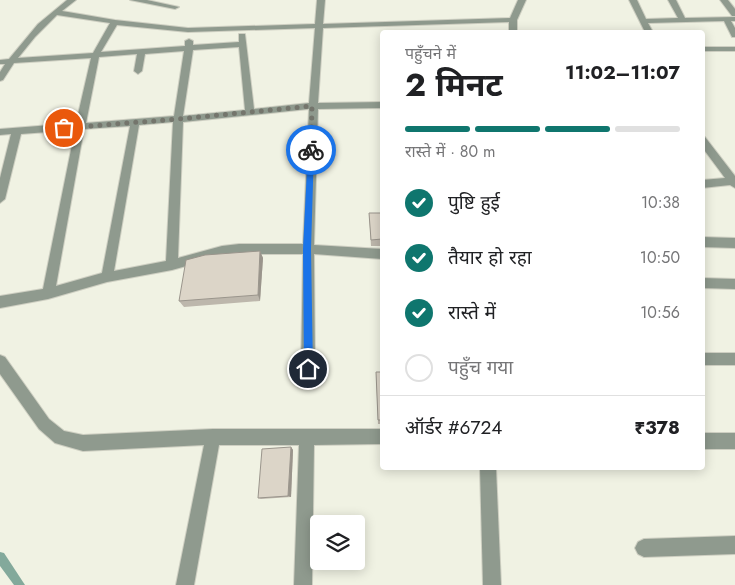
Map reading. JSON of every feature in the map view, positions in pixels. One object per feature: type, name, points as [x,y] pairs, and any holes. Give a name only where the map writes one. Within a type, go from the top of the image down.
[{"type":"street","points":[[0,78],[10,61],[55,12],[72,0]]},
{"type":"street","points":[[134,0],[175,8]]},
{"type":"street","points":[[308,369],[307,249],[312,106],[321,0]]},
{"type":"street","points":[[513,30],[514,20],[522,0]]},
{"type":"street","points":[[633,0],[648,30]]},
{"type":"street","points":[[672,0],[683,21]]},
{"type":"street","points":[[724,0],[735,14]]},
{"type":"street","points":[[55,12],[115,22],[188,30],[514,20]]},
{"type":"street","points":[[644,21],[731,19],[735,35]]},
{"type":"street","points":[[48,294],[96,54],[115,22]]},
{"type":"street","points":[[241,28],[250,111]]},
{"type":"street","points":[[172,265],[178,119],[189,48],[188,30]]},
{"type":"street","points":[[0,62],[243,44]]},
{"type":"street","points":[[705,49],[735,50]]},
{"type":"street","points":[[138,71],[142,50]]},
{"type":"street","points":[[0,132],[178,119],[312,106],[380,105]]},
{"type":"street","points":[[107,277],[135,122]]},
{"type":"street","points":[[0,199],[17,132]]},
{"type":"street","points":[[705,143],[734,182]]},
{"type":"street","points":[[705,184],[734,182]]},
{"type":"street","points":[[705,242],[735,243]]},
{"type":"street","points":[[0,302],[48,294],[107,277],[172,265],[222,251],[239,249],[307,249],[380,254]]},
{"type":"street","points":[[705,283],[735,284]]},
{"type":"street","points":[[705,358],[735,359]]},
{"type":"street","points":[[0,362],[44,424],[60,438],[83,443],[213,437],[380,437]]},
{"type":"street","points":[[303,585],[307,436]]},
{"type":"street","points":[[185,585],[213,437]]},
{"type":"street","points":[[705,441],[735,441]]},
{"type":"street","points":[[488,470],[492,585]]},
{"type":"street","points":[[644,548],[735,545]]},
{"type":"building","points":[[369,213],[380,213],[380,239],[371,240]]},
{"type":"building","points":[[260,251],[258,295],[179,301],[186,260],[205,255]]},
{"type":"building","points":[[376,372],[380,372],[380,420],[378,420]]},
{"type":"building","points":[[291,447],[288,496],[258,498],[262,449]]},
{"type":"waterway","points":[[0,557],[20,585]]},
{"type":"way so far","points":[[64,128],[312,106],[311,150]]},
{"type":"route","points":[[308,369],[307,249],[311,150]]}]
